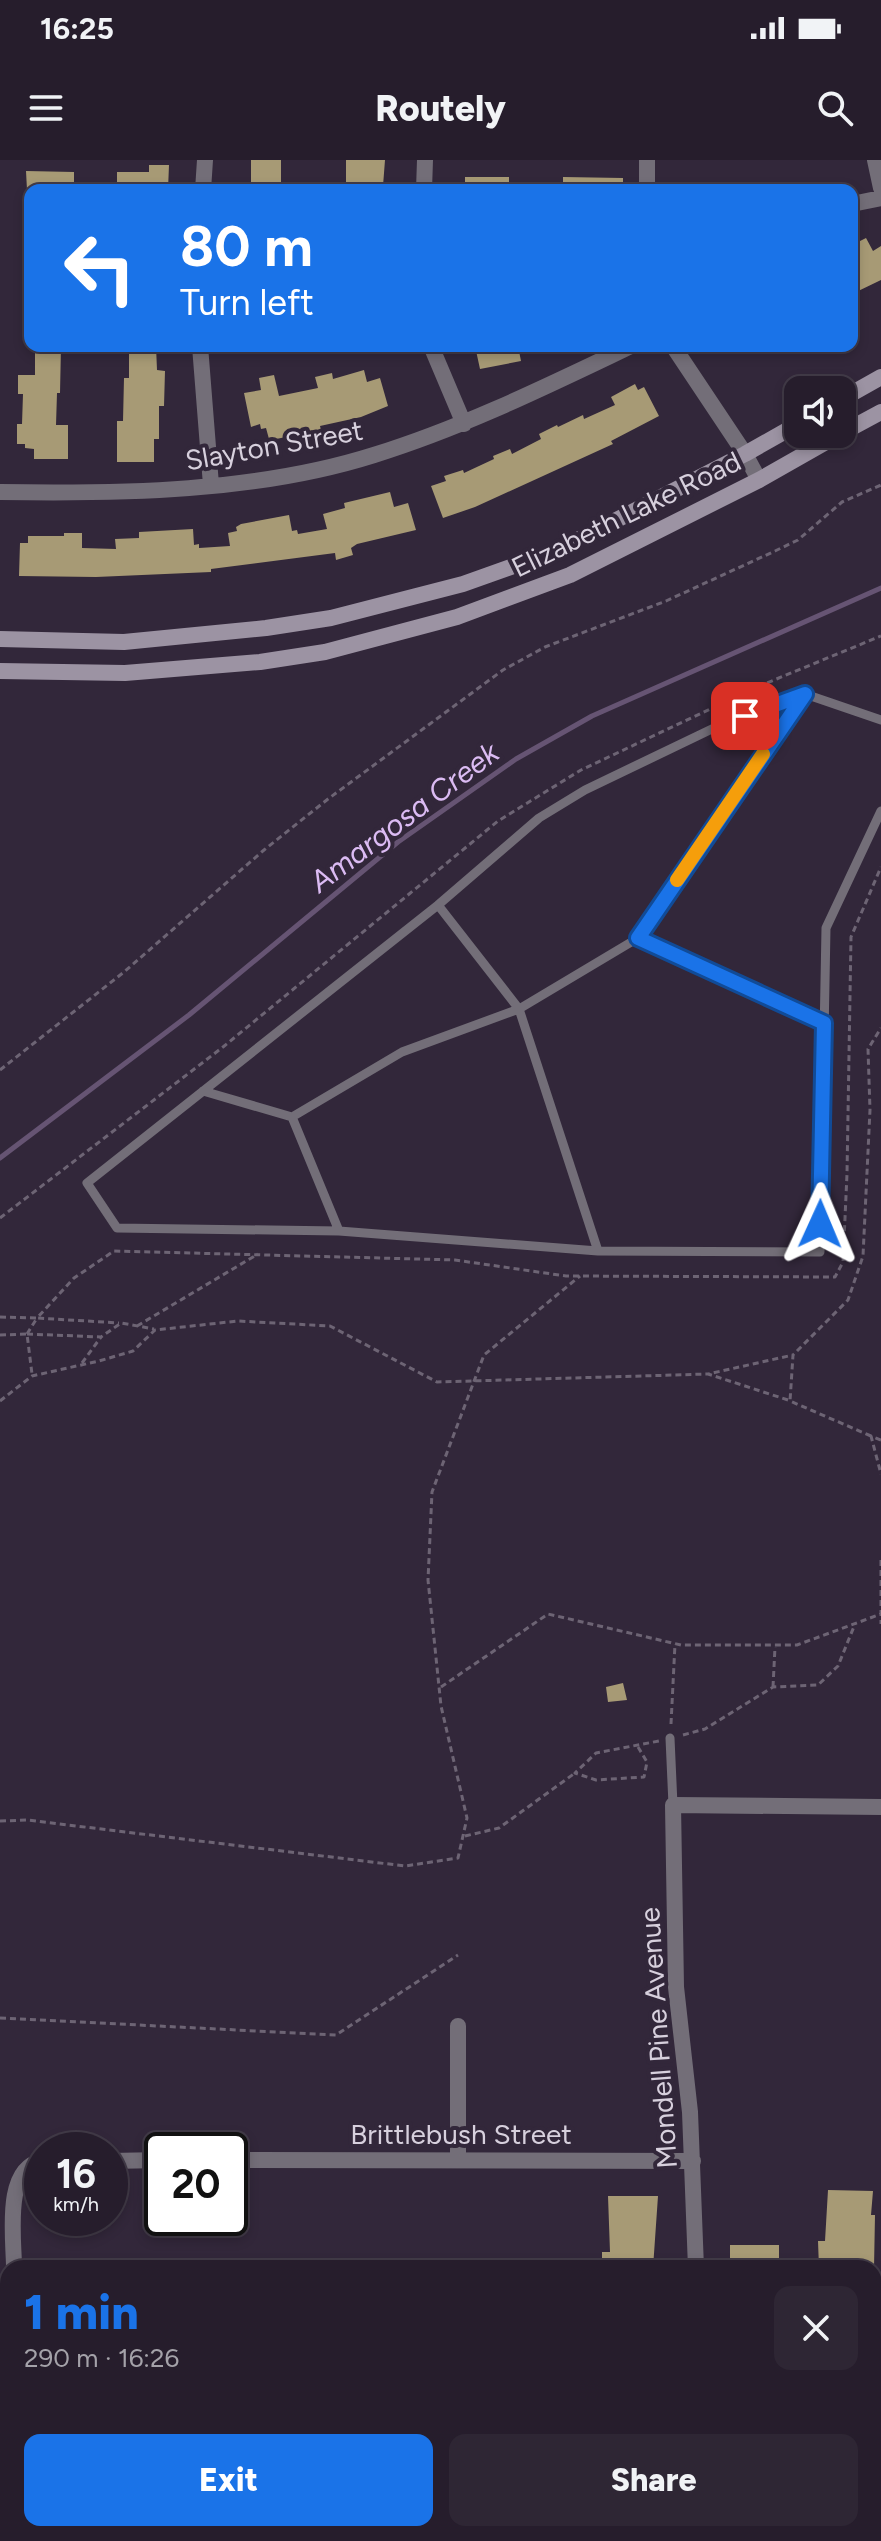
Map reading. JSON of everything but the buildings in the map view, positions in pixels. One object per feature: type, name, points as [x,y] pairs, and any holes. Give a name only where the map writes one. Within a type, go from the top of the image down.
[{"type":"main road","points":[[856,391],[881,377]]},
{"type":"main road","name":"Elizabeth Lake Road","points":[[856,426],[881,412]]},
{"type":"main road","name":"Elizabeth Lake Road","points":[[0,639],[124,642],[266,628],[331,618],[463,584],[558,550],[784,432]]},
{"type":"main road","name":"Elizabeth Lake Road","points":[[0,671],[125,673],[260,662],[325,652],[457,617],[570,575],[816,448]]},
{"type":"street","points":[[203,184],[205,160]]},
{"type":"street","points":[[424,184],[425,160]]},
{"type":"street","points":[[647,160],[647,184]]},
{"type":"street","points":[[875,160],[881,188]]},
{"type":"street","points":[[858,203],[881,198]]},
{"type":"street","points":[[200,352],[211,485]]},
{"type":"street","points":[[434,352],[464,424]]},
{"type":"street","name":"Slayton Street","points":[[0,492],[113,493],[211,485],[319,469],[372,456],[464,424],[618,352]]},
{"type":"street","points":[[677,352],[759,480]]},
{"type":"street","points":[[673,1805],[881,1807]]},
{"type":"street","name":"Mondell Pine Avenue","points":[[673,1805],[676,1987],[690,2112],[696,2260]]},
{"type":"street","points":[[458,2026],[458,2159]]},
{"type":"street","name":"Brittlebush Street","points":[[248,2160],[693,2161]]},
{"type":"street","points":[[14,2260],[14,2190],[24,2171]]},
{"type":"lane","points":[[881,720],[805,694],[716,727],[585,790],[539,818],[438,905],[87,1183],[117,1228],[339,1231],[598,1251],[820,1252],[826,928],[881,811]]},
{"type":"lane","points":[[203,1091],[292,1117],[402,1052],[519,1009],[638,938],[805,694]]},
{"type":"lane","points":[[438,905],[519,1009],[598,1251]]},
{"type":"lane","points":[[638,938],[824,1023]]},
{"type":"lane","points":[[292,1117],[339,1231]]},
{"type":"lane","points":[[670,1738],[673,1805]]},
{"type":"path","points":[[0,1070],[124,972],[317,807],[503,670],[545,647],[666,601],[798,540],[842,502],[881,485]]},
{"type":"path","points":[[32,1376],[27,1334],[37,1318],[74,1278],[114,1251],[455,1260],[566,1276],[835,1277],[843,1262],[847,1189],[851,937],[881,867]]},
{"type":"path","points":[[0,1317],[121,1323],[155,1330],[238,1321],[330,1326],[437,1382],[708,1374],[793,1355],[848,1300],[863,1256],[870,1110],[868,1049],[881,1028]]},
{"type":"path","points":[[137,1326],[258,1254]]},
{"type":"path","points":[[0,1821],[27,1820],[405,1866],[458,1858],[467,1818],[439,1688],[428,1580],[432,1492],[484,1355],[580,1276]]},
{"type":"path","points":[[80,1365],[101,1337],[121,1323]]},
{"type":"path","points":[[0,1401],[32,1376],[133,1351],[155,1330]]},
{"type":"path","points":[[0,1335],[101,1337]]},
{"type":"path","points":[[790,1401],[793,1355]]},
{"type":"path","points":[[708,1374],[790,1401],[881,1440]]},
{"type":"path","points":[[871,1436],[881,1474]]},
{"type":"path","points":[[881,1560],[881,1624]]},
{"type":"path","points":[[439,1688],[548,1614],[675,1643],[775,1645],[797,1645],[880,1614]]},
{"type":"path","points":[[463,1837],[499,1828],[575,1773],[596,1753],[638,1747],[705,1729],[773,1687],[818,1685],[838,1666],[855,1624]]},
{"type":"path","points":[[670,1738],[675,1643]]},
{"type":"path","points":[[773,1687],[775,1645]]},
{"type":"path","points":[[575,1773],[596,1780],[644,1777],[647,1762],[638,1747]]},
{"type":"path","points":[[0,2018],[336,2035],[458,1955]]},
{"type":"waterway","name":"Amargosa Creek","points":[[0,1158],[189,1015],[398,842],[516,759],[592,716],[881,588]]},
{"type":"slow traffic","points":[[677,880],[763,754]]},
{"type":"route","points":[[745,716],[805,694],[638,938],[824,1023],[820,1224]]}]
